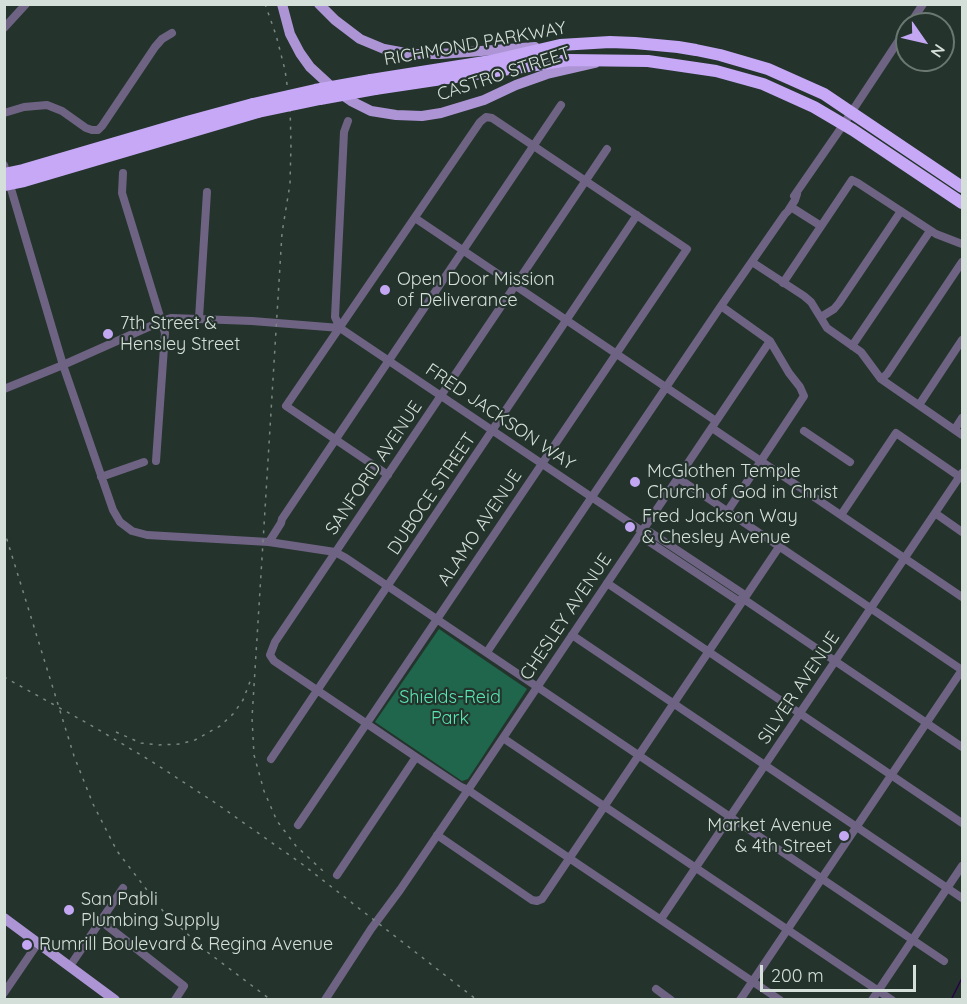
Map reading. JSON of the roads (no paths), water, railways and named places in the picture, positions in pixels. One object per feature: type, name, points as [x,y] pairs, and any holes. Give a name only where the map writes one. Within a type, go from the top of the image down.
[{"type":"highway","name":"RICHMOND PARKWAY","points":[[6,176],[256,108],[320,99],[373,85],[560,45],[610,42],[678,47],[720,55],[790,78],[824,94],[963,187]]},
{"type":"highway","name":"RICHMOND PARKWAY","points":[[373,85],[569,60],[664,62],[717,71],[763,84],[802,101],[844,124],[963,202]]},
{"type":"main road","name":"CASTRO STREET","points":[[282,4],[290,34],[305,60],[320,78],[351,101],[371,111],[422,116],[441,113],[547,74],[613,60]]},
{"type":"main road","name":"CASTRO STREET","points":[[320,4],[335,20],[360,39],[384,49],[411,54],[560,45]]},
{"type":"main road","points":[[4,918],[115,999]]},
{"type":"street","points":[[12,4],[19,11]]},
{"type":"street","points":[[4,28],[26,4]]},
{"type":"street","points":[[4,113],[24,107],[46,105],[62,111],[86,128],[98,130],[154,47],[172,33]]},
{"type":"street","points":[[487,652],[591,496],[791,207],[797,194],[895,46]]},
{"type":"street","points":[[269,542],[282,519],[561,105]]},
{"type":"street","points":[[388,475],[286,406],[480,122],[486,117],[492,118],[637,215]]},
{"type":"street","points":[[340,328],[335,317],[344,132],[348,122]]},
{"type":"street","name":"SANFORD AVENUE","points":[[318,690],[274,661],[270,655],[274,642],[607,149]]},
{"type":"street","points":[[123,173],[122,193],[165,333],[156,461]]},
{"type":"street","points":[[6,176],[63,365],[101,477],[120,522],[132,531],[147,535],[269,542],[335,552],[388,585],[944,961]]},
{"type":"street","points":[[783,282],[852,180],[930,231],[963,244]]},
{"type":"street","points":[[199,318],[207,192]]},
{"type":"street","points":[[785,214],[792,198],[797,194]]},
{"type":"street","points":[[791,207],[821,226]]},
{"type":"street","points":[[821,316],[834,309],[839,303],[901,212]]},
{"type":"street","name":"ALAMO AVENUE","points":[[298,825],[687,249],[637,215]]},
{"type":"street","name":"DUBOCE STREET","points":[[271,759],[637,215]]},
{"type":"street","points":[[415,218],[666,387],[761,461],[963,597]]},
{"type":"street","points":[[852,345],[930,231]]},
{"type":"street","points":[[752,262],[811,302],[827,328],[861,352],[881,379],[963,435]]},
{"type":"street","points":[[881,379],[888,374],[963,262]]},
{"type":"street","points":[[721,306],[771,341],[804,396],[727,512]]},
{"type":"street","points":[[4,389],[171,318],[340,328]]},
{"type":"street","name":"FRED JACKSON WAY","points":[[340,328],[642,531],[650,532],[742,593],[745,600],[963,747]]},
{"type":"street","points":[[919,405],[963,340]]},
{"type":"street","name":"CHESLEY AVENUE","points":[[325,999],[771,341]]},
{"type":"street","points":[[955,429],[963,418]]},
{"type":"street","points":[[804,431],[850,462]]},
{"type":"street","points":[[841,515],[896,433],[962,475]]},
{"type":"street","points":[[101,477],[144,462]]},
{"type":"street","name":"SILVER AVENUE","points":[[661,919],[962,475]]},
{"type":"street","points":[[678,478],[963,670],[740,999]]},
{"type":"street","points":[[935,513],[963,532]]},
{"type":"street","points":[[437,835],[532,900],[542,899],[779,547]]},
{"type":"street","points":[[607,583],[963,823]]},
{"type":"street","points":[[572,635],[963,898]]},
{"type":"street","points":[[318,690],[780,999]]},
{"type":"street","points":[[502,738],[892,999]]},
{"type":"street","points":[[337,875],[416,757]]},
{"type":"street","points":[[872,999],[963,866]]},
{"type":"street","points":[[70,966],[123,888]]},
{"type":"street","points":[[101,921],[184,986],[174,999]]},
{"type":"street","points":[[4,993],[38,943]]},
{"type":"street","points":[[656,989],[671,999]]},
{"type":"waterway","points":[[951,1000],[962,978]]},
{"type":"railway","points":[[265,4],[285,70],[290,106],[291,144],[290,184],[282,233],[252,718],[254,755],[264,791],[277,821],[296,846],[323,871]]},
{"type":"railway","points":[[4,530],[74,756],[93,804],[117,851],[163,911],[206,951],[271,1000]]},
{"type":"railway","points":[[4,677],[94,727],[217,804],[302,864],[477,1000]]},
{"type":"railway","points":[[116,732],[141,743],[158,745],[180,744],[195,740],[220,726],[233,714],[243,700],[251,679]]},
{"type":"place","name":"Open Door Mission of Deliverance","points":[[385,290]]},
{"type":"place","name":"7th Street & Hensley Street","points":[[108,334]]},
{"type":"place","name":"McGlothen Temple Church of God in Christ","points":[[635,482]]},
{"type":"place","name":"Fred Jackson Way & Chesley Avenue","points":[[630,527]]},
{"type":"place","name":"Market Avenue & 4th Street","points":[[844,836]]},
{"type":"place","name":"San Pabli Plumbing Supply","points":[[69,910]]},
{"type":"place","name":"Rumrill Boulevard & Regina Avenue","points":[[27,945]]},
{"type":"park label","name":"Shields-Reid Park","points":[[450,708]]}]
